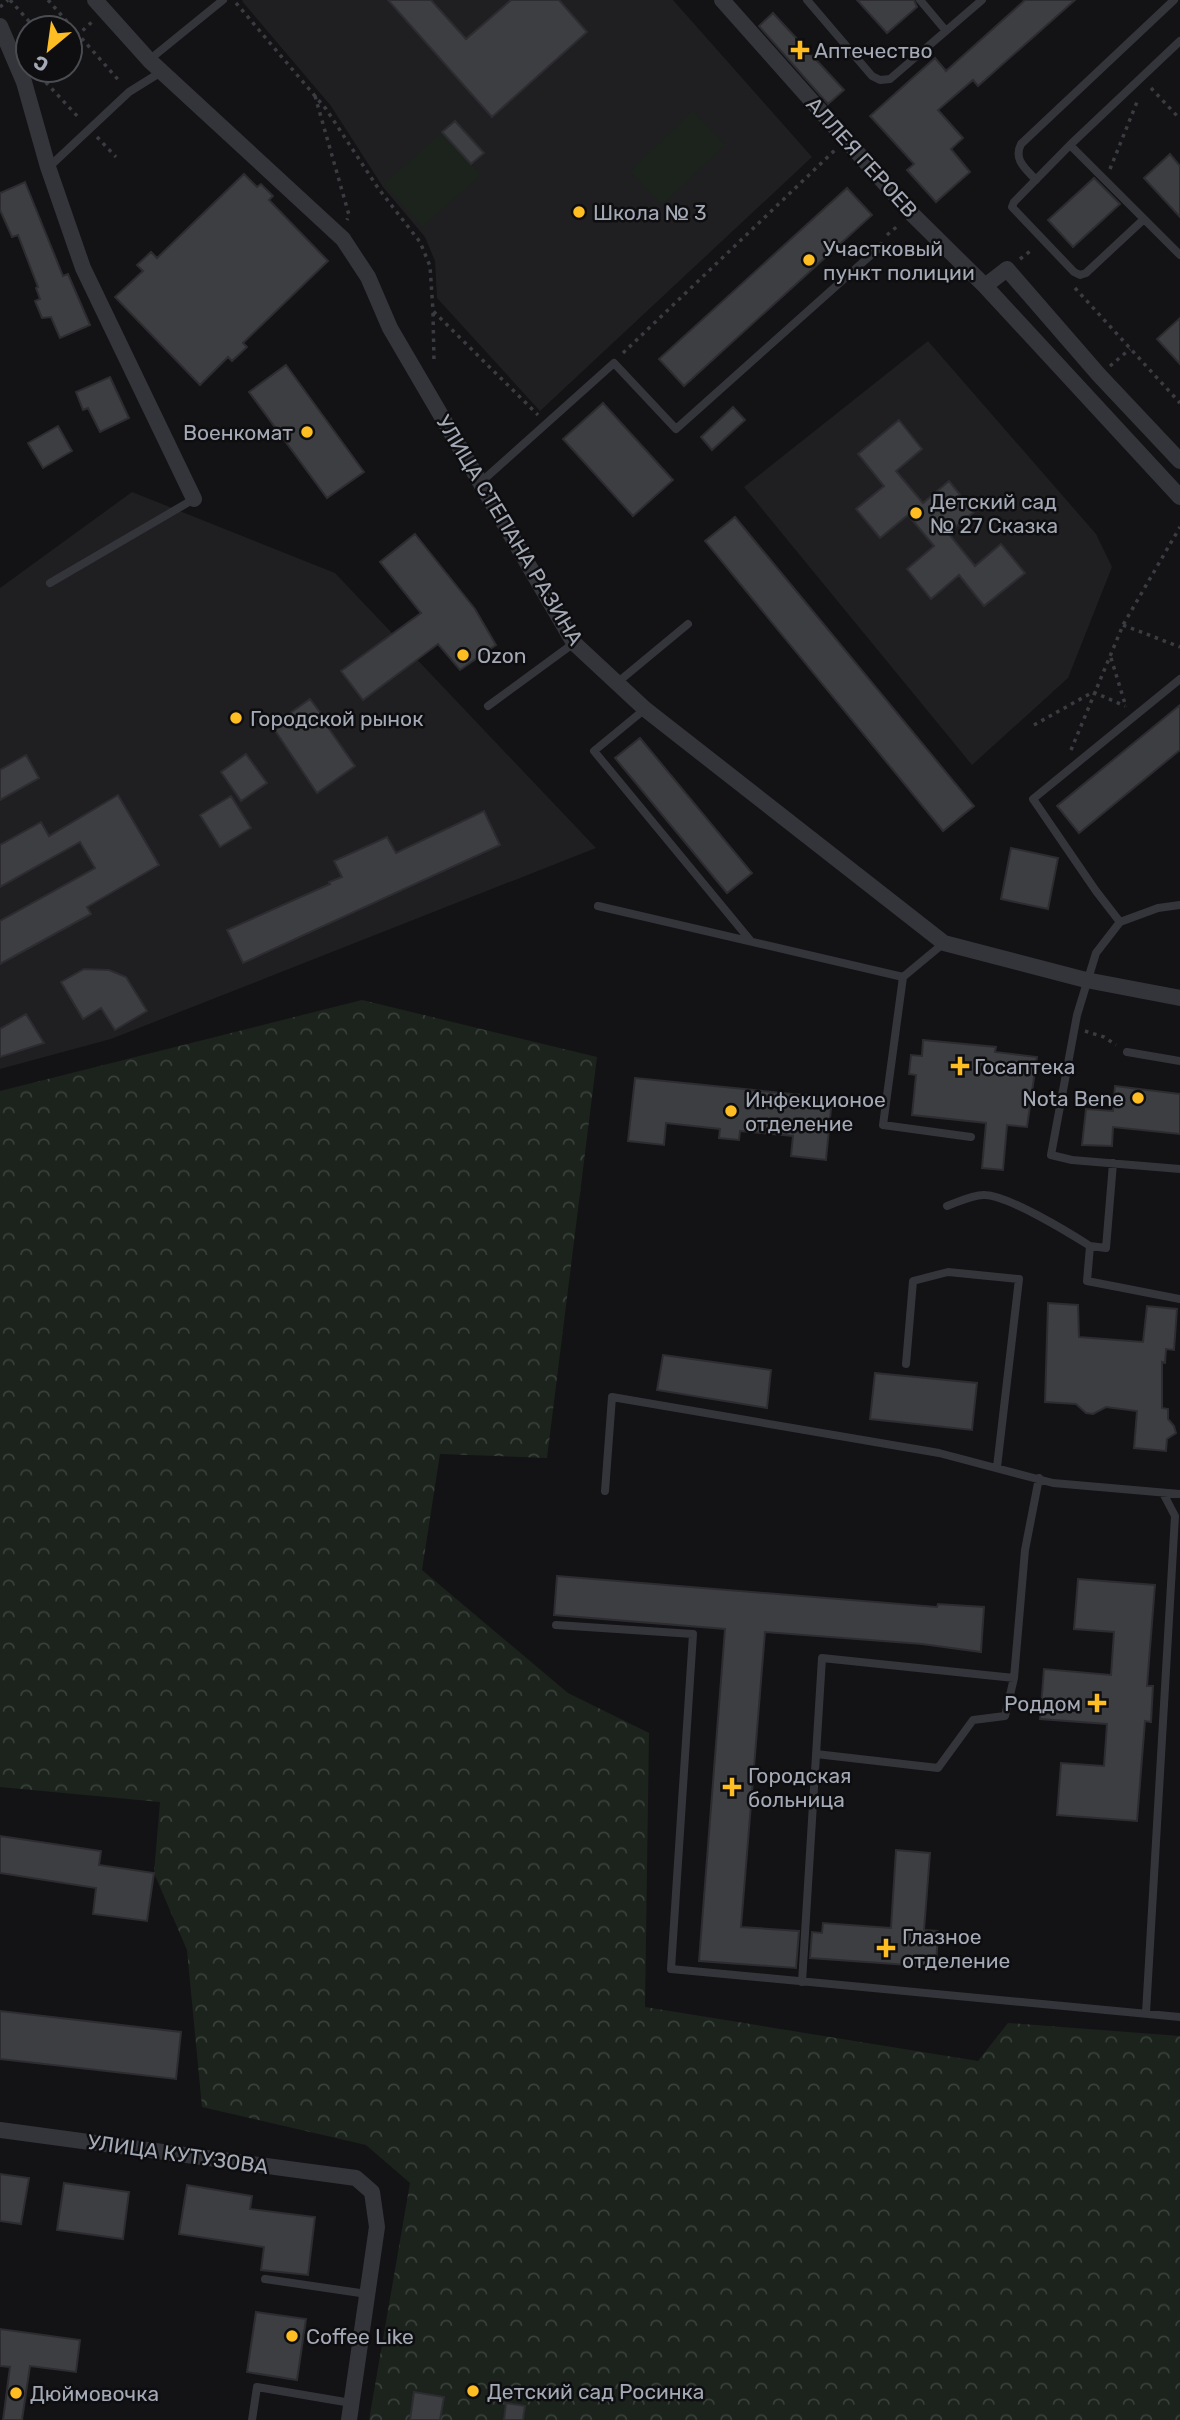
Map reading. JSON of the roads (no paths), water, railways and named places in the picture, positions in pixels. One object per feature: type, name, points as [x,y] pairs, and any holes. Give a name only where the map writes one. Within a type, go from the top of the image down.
[{"type":"street","name":"АЛЛЕЯ ГЕРОЕВ","points":[[722,0],[912,214],[985,286],[1180,497]]},
{"type":"street","name":"УЛИЦА СТЕПАНА РАЗИНА","points":[[100,5],[161,72],[342,239],[368,277],[390,328],[574,642],[645,709],[944,943],[1086,980],[1180,998]]},
{"type":"street","points":[[0,26],[24,82],[48,167],[83,268],[194,499]]},
{"type":"street","points":[[985,286],[1007,269],[1180,461]]},
{"type":"street","name":"УЛИЦА КУТУЗОВА","points":[[0,2130],[356,2178],[372,2192],[377,2227],[367,2294]]},
{"type":"street","points":[[349,2420],[367,2294]]},
{"type":"lane","points":[[149,60],[223,0]]},
{"type":"lane","points":[[807,0],[872,76],[880,80],[890,79],[982,0]]},
{"type":"lane","points":[[920,0],[946,31]]},
{"type":"lane","points":[[1036,180],[1019,160],[1017,152],[1021,144],[1174,0]]},
{"type":"lane","points":[[1144,219],[1086,273],[1080,275],[1073,272],[1012,207],[1070,145],[1180,41]]},
{"type":"lane","points":[[48,167],[129,92],[161,72]]},
{"type":"lane","points":[[1070,145],[1180,255]]},
{"type":"lane","points":[[481,482],[614,362],[676,429],[881,246]]},
{"type":"lane","points":[[50,583],[194,499]]},
{"type":"lane","points":[[618,682],[688,624]]},
{"type":"lane","points":[[488,706],[574,642]]},
{"type":"lane","points":[[1120,922],[1033,799],[1180,678]]},
{"type":"lane","points":[[645,709],[594,751],[750,940]]},
{"type":"lane","points":[[1180,905],[1158,908],[1120,922],[1096,953],[1074,1027],[1051,1155],[1072,1160],[1180,1169]]},
{"type":"lane","points":[[598,906],[903,977]]},
{"type":"lane","points":[[944,943],[903,977],[883,1125],[971,1137]]},
{"type":"lane","points":[[1126,1052],[1180,1061]]},
{"type":"lane","points":[[947,1206],[984,1195],[1057,1224],[1090,1246],[1106,1248],[1113,1163]]},
{"type":"lane","points":[[1090,1246],[1087,1281],[1180,1299]]},
{"type":"lane","points":[[906,1364],[913,1281],[948,1272],[1019,1279],[998,1467]]},
{"type":"lane","points":[[606,1491],[612,1397],[939,1452],[1053,1483],[1180,1494],[1180,1488]]},
{"type":"lane","points":[[816,1754],[938,1768],[972,1720],[1005,1716],[1014,1678],[1025,1550],[1039,1478]]},
{"type":"lane","points":[[1146,2013],[1175,1516],[1163,1493]]},
{"type":"lane","points":[[556,1625],[693,1634],[671,1969],[1180,2017]]},
{"type":"lane","points":[[802,1982],[822,1658],[1014,1678]]},
{"type":"lane","points":[[265,2279],[367,2294]]},
{"type":"lane","points":[[253,2420],[257,2387],[351,2403]]},
{"type":"place","name":"Аптечество","points":[[800,50]]},
{"type":"place","name":"Школа № 3","points":[[579,212]]},
{"type":"place","name":"Участковый пункт полиции","points":[[809,260]]},
{"type":"place","name":"Военкомат","points":[[307,432]]},
{"type":"place","name":"Детский сад № 27 Сказка","points":[[916,513]]},
{"type":"place","name":"Ozon","points":[[463,655]]},
{"type":"place","name":"Городской рынок","points":[[236,718]]},
{"type":"place","name":"Госаптека","points":[[960,1066]]},
{"type":"place","name":"Nota Bene","points":[[1138,1098]]},
{"type":"place","name":"Инфекционое отделение","points":[[731,1111]]},
{"type":"place","name":"Роддом","points":[[1097,1703]]},
{"type":"place","name":"Городская больница","points":[[732,1787]]},
{"type":"place","name":"Глазное отделение","points":[[886,1948]]},
{"type":"place","name":"Coffee Like","points":[[292,2336]]},
{"type":"place","name":"Детский сад Росинка","points":[[473,2391]]},
{"type":"place","name":"Дюймовочка","points":[[16,2393]]}]
